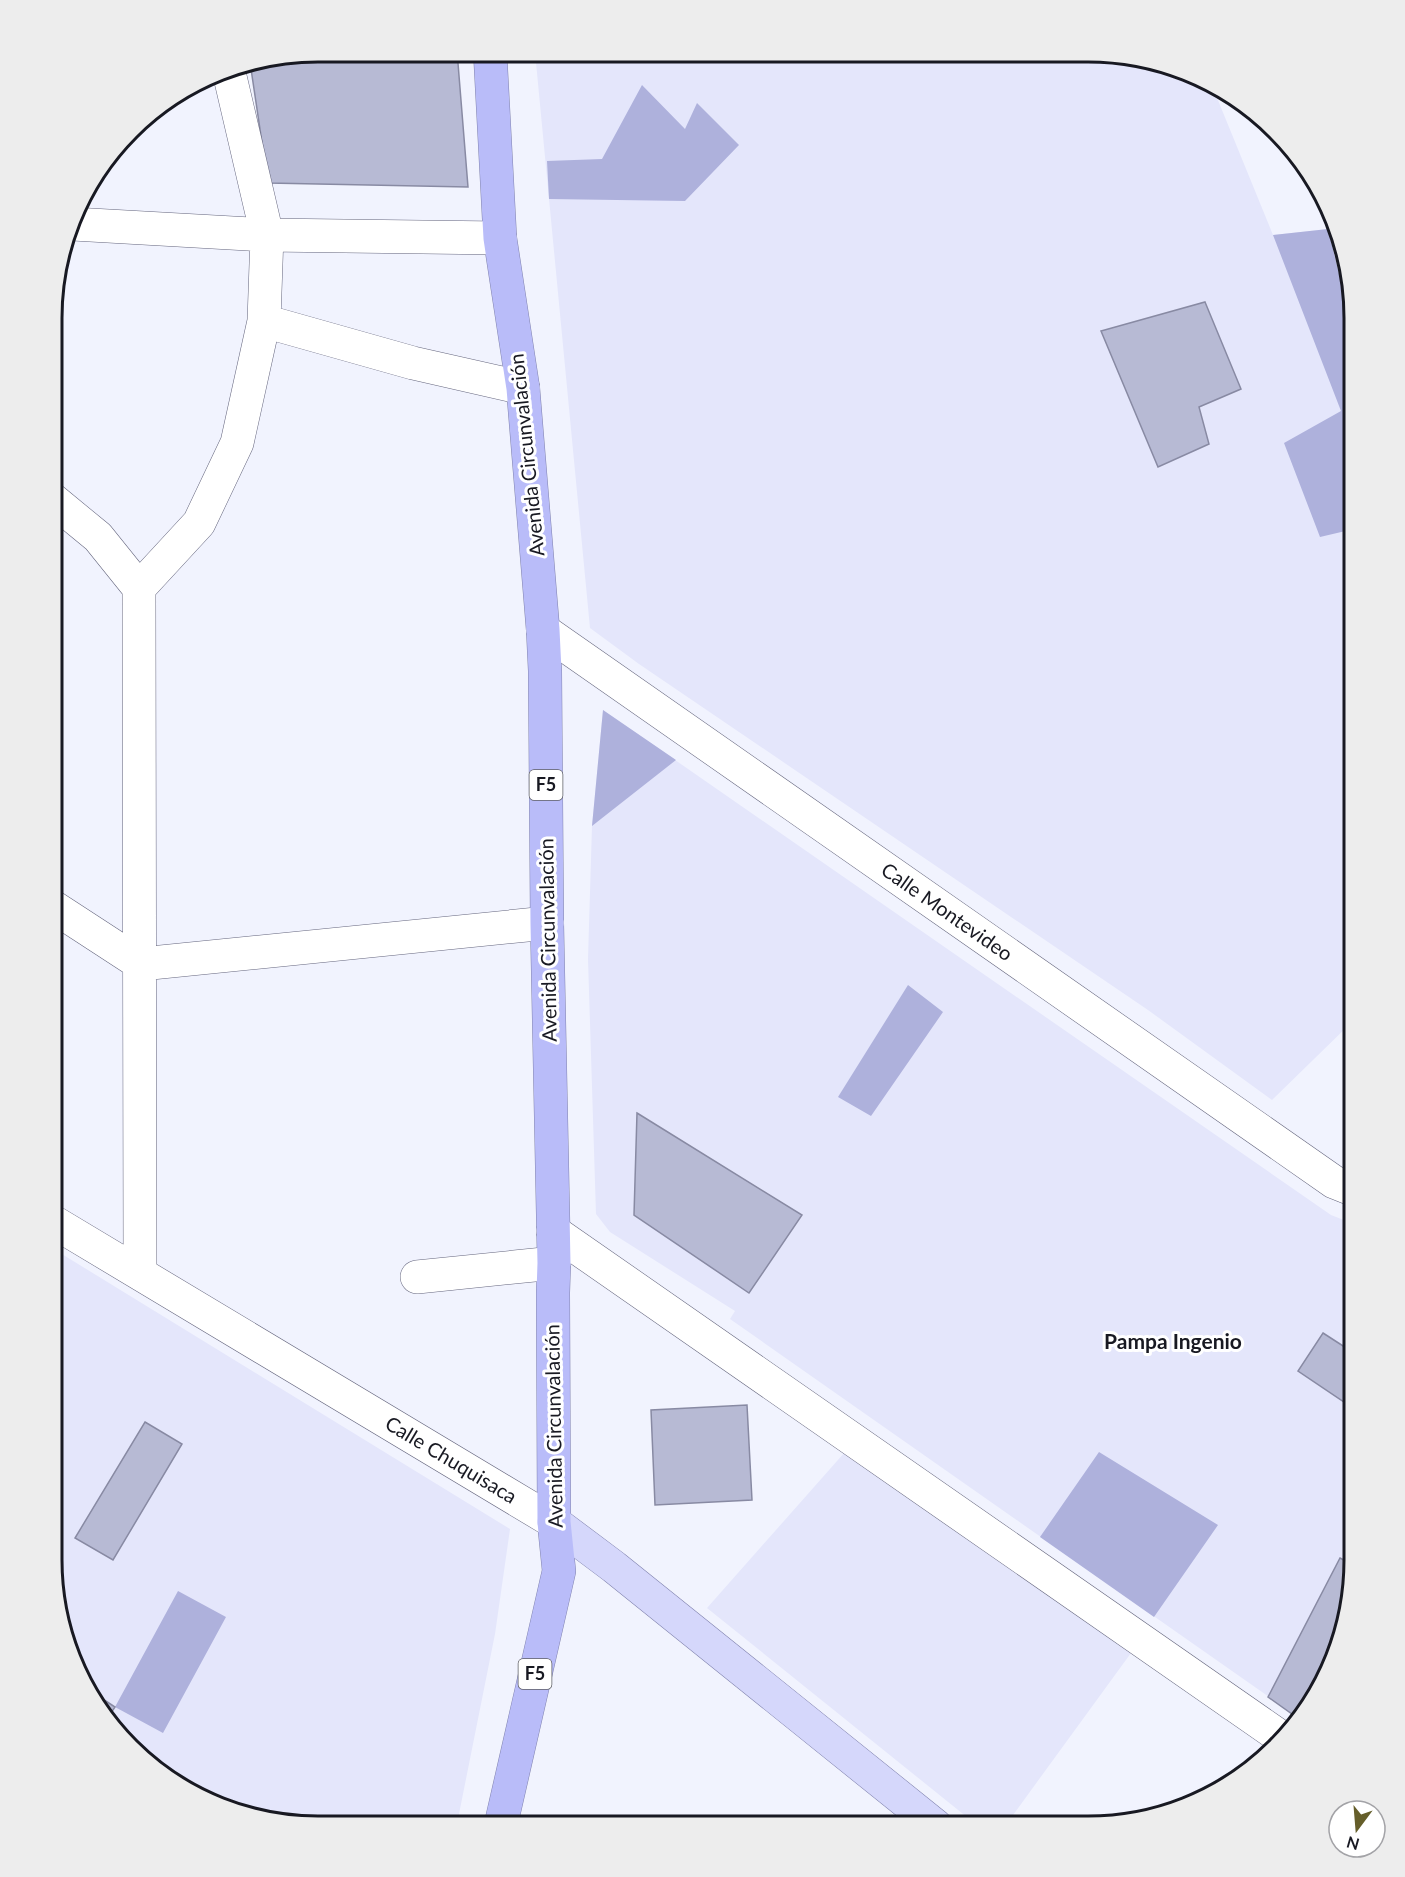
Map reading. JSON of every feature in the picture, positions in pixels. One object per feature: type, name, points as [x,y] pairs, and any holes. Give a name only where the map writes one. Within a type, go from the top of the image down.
[{"type":"highway","name":"Avenida Circunvalación","points":[[491,62],[500,238],[523,388],[545,671],[547,923],[554,1247],[554,1522],[559,1571],[503,1816]]},
{"type":"main road","name":"Calle Chuquisaca","points":[[554,1522],[614,1566],[924,1816]]},
{"type":"street","points":[[139,588],[199,523],[237,443],[264,321],[267,234],[230,77]]},
{"type":"street","points":[[79,224],[267,234],[500,238]]},
{"type":"street","points":[[264,321],[413,363],[523,388]]},
{"type":"street","points":[[62,507],[98,537],[139,588],[140,1273]]},
{"type":"street","name":"Calle Montevideo","points":[[543,630],[1334,1182],[1344,1186]]},
{"type":"street","points":[[62,913],[141,964],[547,923]]},
{"type":"street","name":"Calle Chuquisaca","points":[[62,1227],[554,1522]]},
{"type":"street","points":[[417,1277],[554,1247],[1275,1733]]},
{"type":"shaded area","points":[[536,62],[1104,62],[1153,70],[1201,88],[1217,97],[1273,235],[1328,229],[1340,280],[1344,318],[1344,1030],[1272,1100],[1148,1010],[639,664],[590,628]]},
{"type":"shaded area","points":[[603,710],[1331,1215],[1344,1220],[1343,1576],[1339,1609],[1330,1642],[1317,1673],[1292,1713],[730,1319],[735,1311],[610,1232],[596,1214],[588,959],[592,826]]},
{"type":"shaded area","points":[[62,1254],[510,1529],[495,1634],[459,1816],[318,1816],[268,1811],[235,1802],[204,1789],[175,1772],[149,1752],[114,1715],[96,1687],[75,1642],[66,1609],[62,1576]]},
{"type":"shaded area","points":[[845,1452],[1131,1653],[1012,1816],[966,1816],[707,1608]]},
{"type":"water","points":[[642,85],[685,129],[697,103],[739,145],[685,201],[549,199],[547,161],[602,159]]},
{"type":"water","points":[[1328,229],[1340,280],[1344,318],[1344,531],[1320,537],[1284,443],[1341,411],[1273,235]]},
{"type":"water","points":[[603,710],[676,760],[592,826]]},
{"type":"water","points":[[908,985],[943,1012],[871,1116],[838,1097]]},
{"type":"water","points":[[1099,1452],[1218,1525],[1154,1617],[1040,1537]]},
{"type":"water","points":[[178,1591],[226,1617],[163,1733],[115,1707]]},
{"type":"building","points":[[301,62],[458,62],[468,187],[268,183],[251,70]]},
{"type":"building","points":[[1205,302],[1241,389],[1199,407],[1209,444],[1158,467],[1101,331]]},
{"type":"building","points":[[637,1113],[802,1215],[749,1293],[634,1215]]},
{"type":"building","points":[[1323,1333],[1344,1347],[1344,1402],[1298,1371]]},
{"type":"building","points":[[747,1405],[752,1500],[655,1505],[651,1410]]},
{"type":"building","points":[[145,1422],[182,1444],[113,1560],[75,1538]]},
{"type":"building","points":[[1340,1558],[1344,1560],[1339,1609],[1330,1642],[1317,1673],[1292,1714],[1268,1697]]},
{"type":"building","points":[[103,1699],[115,1707],[112,1712]]},
{"type":"district","name":"Pampa Ingenio","points":[[1173,1342]]}]
